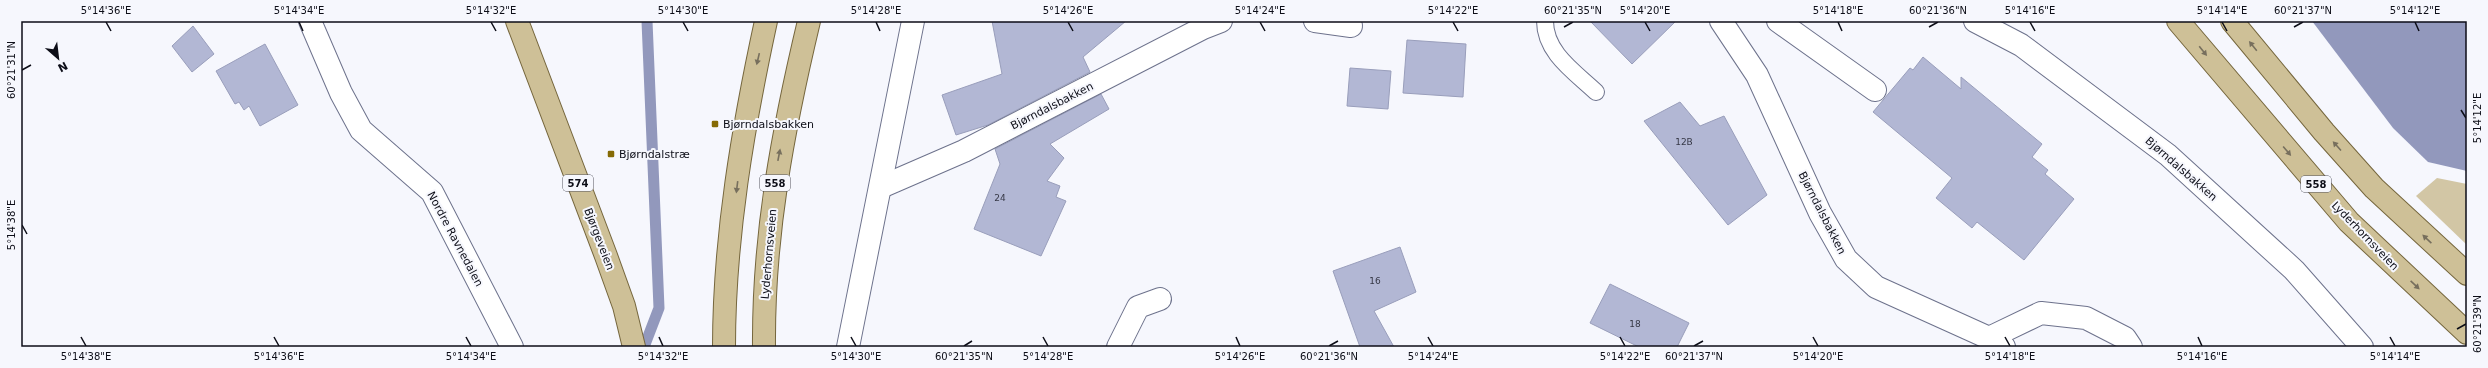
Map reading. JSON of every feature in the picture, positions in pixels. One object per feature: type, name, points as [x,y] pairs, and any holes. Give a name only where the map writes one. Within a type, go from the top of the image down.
[{"type":"main road","name":"Bjørgeveien","points":[[517,21],[609,263],[624,306],[634,347]]},
{"type":"main road","points":[[724,347],[730,247],[741,153],[751,90],[766,21]]},
{"type":"main road","name":"Lyderhornsveien","points":[[764,347],[768,247],[777,168],[808,21]]},
{"type":"main road","name":"Lyderhornsveien","points":[[2178,21],[2349,222],[2467,333]]},
{"type":"main road","points":[[2232,21],[2324,132],[2374,188],[2467,274]]},
{"type":"street","name":"Nordre Ravnedalen","points":[[310,21],[341,92],[361,130],[432,192],[512,347]]},
{"type":"street","points":[[848,347],[913,21]]},
{"type":"street","name":"Bjørndalsbakken","points":[[881,187],[964,151],[1203,28],[1221,21]]},
{"type":"street","points":[[1315,21],[1351,26]]},
{"type":"street","name":"Bjørndalsbakken","points":[[1721,21],[1757,75],[1820,212],[1846,259],[1876,287],[1997,342],[2041,313],[2086,318],[2125,338],[2131,347]]},
{"type":"street","points":[[1778,21],[1875,90]]},
{"type":"street","name":"Bjørndalsbakken","points":[[1975,21],[2021,45],[2168,155],[2294,270],[2362,347]]},
{"type":"street","points":[[1118,347],[1138,307],[1160,298]]},
{"type":"lane","points":[[1545,21],[1545,34],[1550,45],[1565,63],[1596,92]]},
{"type":"shaded area","points":[[2437,178],[2467,184],[2467,245],[2416,196]]},
{"type":"water","points":[[2312,21],[2467,21],[2467,171],[2428,162],[2393,128]]},
{"type":"building","points":[[992,21],[1126,21],[1083,57],[1090,72],[988,125],[956,135],[942,95],[1002,74]]},
{"type":"building","points":[[1590,21],[1676,21],[1632,64]]},
{"type":"building","points":[[193,26],[214,54],[192,72],[172,46]]},
{"type":"building","points":[[1407,40],[1466,44],[1463,97],[1403,93]]},
{"type":"building","points":[[265,44],[298,105],[260,126],[249,106],[244,110],[239,102],[235,104],[216,71]]},
{"type":"building","points":[[1923,57],[1961,89],[1961,77],[2042,144],[2032,157],[2048,170],[2045,174],[2074,199],[2024,260],[1977,222],[1972,228],[1936,198],[1952,178],[1873,112],[1910,68],[1913,70]]},
{"type":"building","points":[[1350,68],[1391,71],[1388,109],[1347,106]]},
{"type":"building","points":[[1101,94],[1109,109],[1050,144],[1064,158],[1047,181],[1060,186],[1056,197],[1066,201],[1041,256],[974,229],[1000,164],[995,149]]},
{"type":"building","points":[[1680,102],[1700,126],[1724,116],[1767,195],[1728,225],[1644,121]]},
{"type":"building","points":[[1400,247],[1416,292],[1374,311],[1394,347],[1360,347],[1333,271]]},
{"type":"building","points":[[1610,284],[1689,323],[1677,347],[1639,347],[1590,323]]},
{"type":"waterway","points":[[644,347],[659,308],[647,21]]},
{"type":"place","name":"Bjørndalsbakken","points":[[715,124]]},
{"type":"place","name":"Bjørndalstræ","points":[[611,154]]}]
